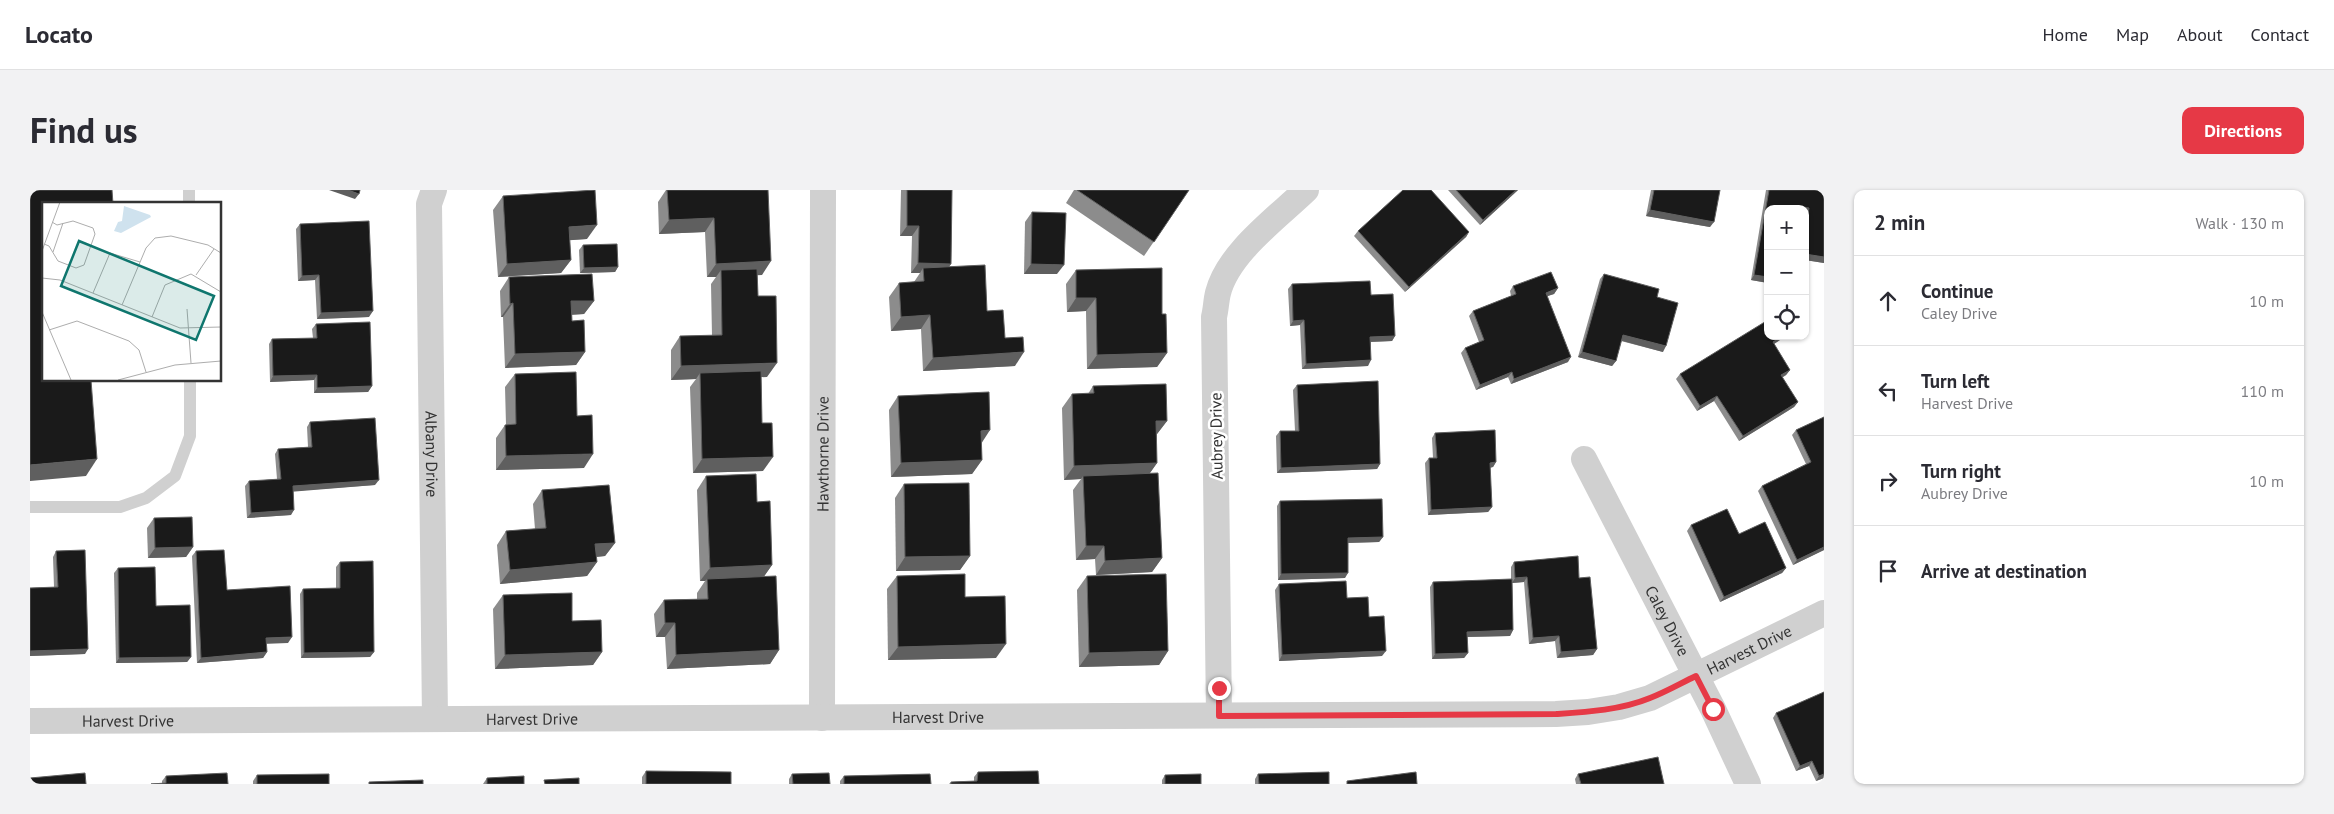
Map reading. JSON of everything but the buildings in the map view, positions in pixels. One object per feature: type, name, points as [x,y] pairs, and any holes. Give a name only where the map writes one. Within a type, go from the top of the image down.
[{"type":"street","name":"Albany Drive","points":[[434,190],[429,204],[435,719]]},
{"type":"street","name":"Hawthorne Drive","points":[[822,718],[823,190]]},
{"type":"street","name":"Aubrey Drive","points":[[1219,716],[1214,316],[1218,292],[1237,258],[1306,190]]},
{"type":"street","name":"Caley Drive","points":[[1584,459],[1696,676],[1748,784]]},
{"type":"street","name":"Harvest Drive","points":[[30,721],[1219,716],[1588,712],[1619,707],[1650,698],[1824,613]]},
{"type":"lane","points":[[30,507],[120,507],[146,498],[175,476],[190,436],[190,381]]},
{"type":"route","points":[[1219,688],[1219,716],[1556,714],[1588,712],[1619,707],[1650,698],[1696,676],[1713,709]]}]
